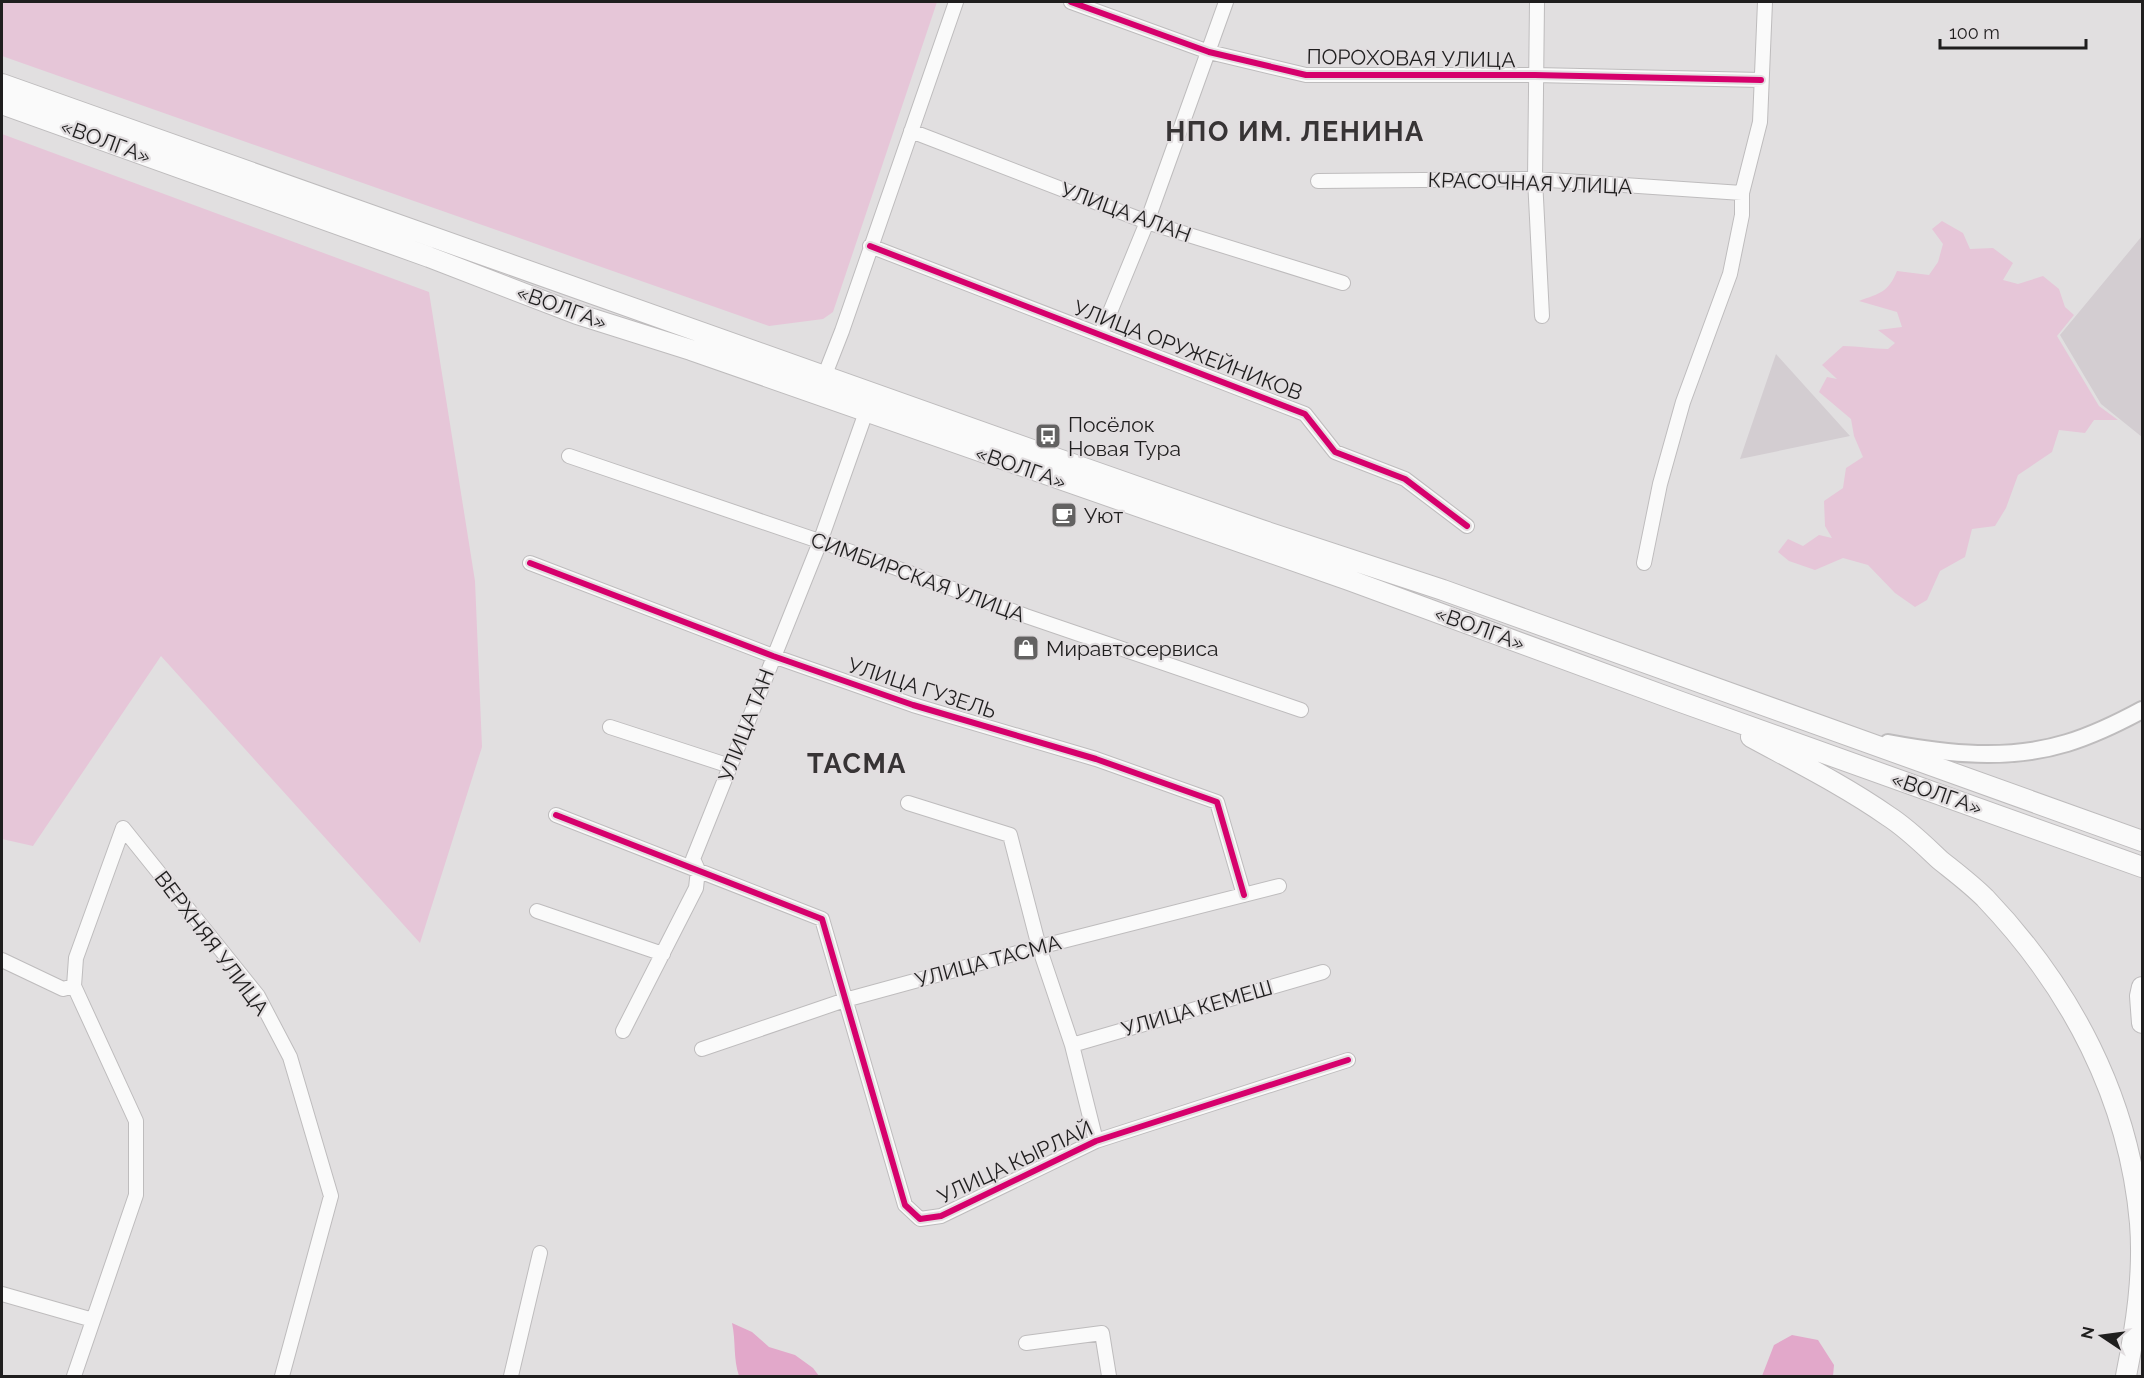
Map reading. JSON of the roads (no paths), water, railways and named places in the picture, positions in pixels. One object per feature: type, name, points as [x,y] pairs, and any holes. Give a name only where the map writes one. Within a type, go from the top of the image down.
[{"type":"highway","name":"«ВОЛГА»","points":[[2,84],[432,247],[577,314],[691,350],[1349,580],[2142,867]]},
{"type":"highway","name":"«ВОЛГА»","points":[[2,104],[432,247],[492,259],[1250,527],[1454,594],[2142,841]]},
{"type":"highway","points":[[1681,702],[1828,779],[1890,816],[1984,897],[2042,965],[2089,1042],[2106,1081],[2120,1124],[2132,1175],[2140,1223],[2141,1265],[2138,1317],[2126,1377]]},
{"type":"highway","points":[[2142,987],[2140,996],[2142,1023]]},
{"type":"main road","points":[[1843,735],[1917,748],[2002,755],[2029,752],[2067,743],[2111,726],[2142,710]]},
{"type":"street","points":[[824,377],[956,2]]},
{"type":"street","name":"ПОРОХОВАЯ УЛИЦА","points":[[1071,2],[1209,52],[1306,75],[1535,75],[1761,80]]},
{"type":"street","points":[[1101,334],[1147,222],[1226,2]]},
{"type":"street","points":[[1537,2],[1535,179],[1542,316]]},
{"type":"street","points":[[1644,563],[1660,484],[1683,402],[1730,274],[1742,215],[1742,193],[1760,122],[1765,2]]},
{"type":"street","name":"УЛИЦА АЛАН","points":[[911,131],[1147,222],[1343,283]]},
{"type":"street","name":"КРАСОЧНАЯ УЛИЦА","points":[[1318,181],[1535,179],[1742,193]]},
{"type":"street","name":"УЛИЦА ОРУЖЕЙНИКОВ","points":[[870,246],[1305,414],[1335,452],[1405,479],[1467,526]]},
{"type":"street","name":"УЛИЦА ТАН","points":[[623,1031],[696,888],[698,870],[693,859],[820,542],[866,412]]},
{"type":"street","name":"СИМБИРСКАЯ УЛИЦА","points":[[569,456],[1301,710]]},
{"type":"street","name":"УЛИЦА ГУЗЕЛЬ","points":[[530,563],[773,656],[913,705],[1096,759],[1217,802],[1244,895]]},
{"type":"street","points":[[610,727],[730,766]]},
{"type":"street","points":[[908,803],[1010,835],[1039,947],[1072,1044],[1096,1141]]},
{"type":"street","points":[[556,815],[698,870]]},
{"type":"street","name":"ВЕРХНЯЯ УЛИЦА","points":[[74,986],[76,958],[123,828],[258,996],[290,1057],[331,1196],[282,1377]]},
{"type":"street","name":"УЛИЦА КЫРЛАЙ","points":[[698,870],[822,919],[905,1205],[920,1219],[941,1216],[1096,1141],[1348,1060]]},
{"type":"street","name":"УЛИЦА ТАСМА","points":[[702,1049],[844,1000],[1039,947],[1279,886]]},
{"type":"street","points":[[537,911],[663,954]]},
{"type":"street","points":[[2,960],[63,989],[74,986],[136,1122],[136,1195],[74,1377]]},
{"type":"street","name":"УЛИЦА КЕМЕШ","points":[[1072,1044],[1323,972]]},
{"type":"street","points":[[511,1377],[540,1253]]},
{"type":"street","points":[[2,1294],[93,1320]]},
{"type":"street","points":[[1026,1343],[1102,1334],[1109,1377]]},
{"type":"place","name":"Посёлок Новая Тура","points":[[1048,436]]},
{"type":"place","name":"Уют","points":[[1064,515]]},
{"type":"place","name":"Миравтосервиса","points":[[1026,648]]},
{"type":"district","name":"НПО ИМ. ЛЕНИНА","points":[[1295,131]]},
{"type":"district","name":"ТАСМА","points":[[857,763]]}]
